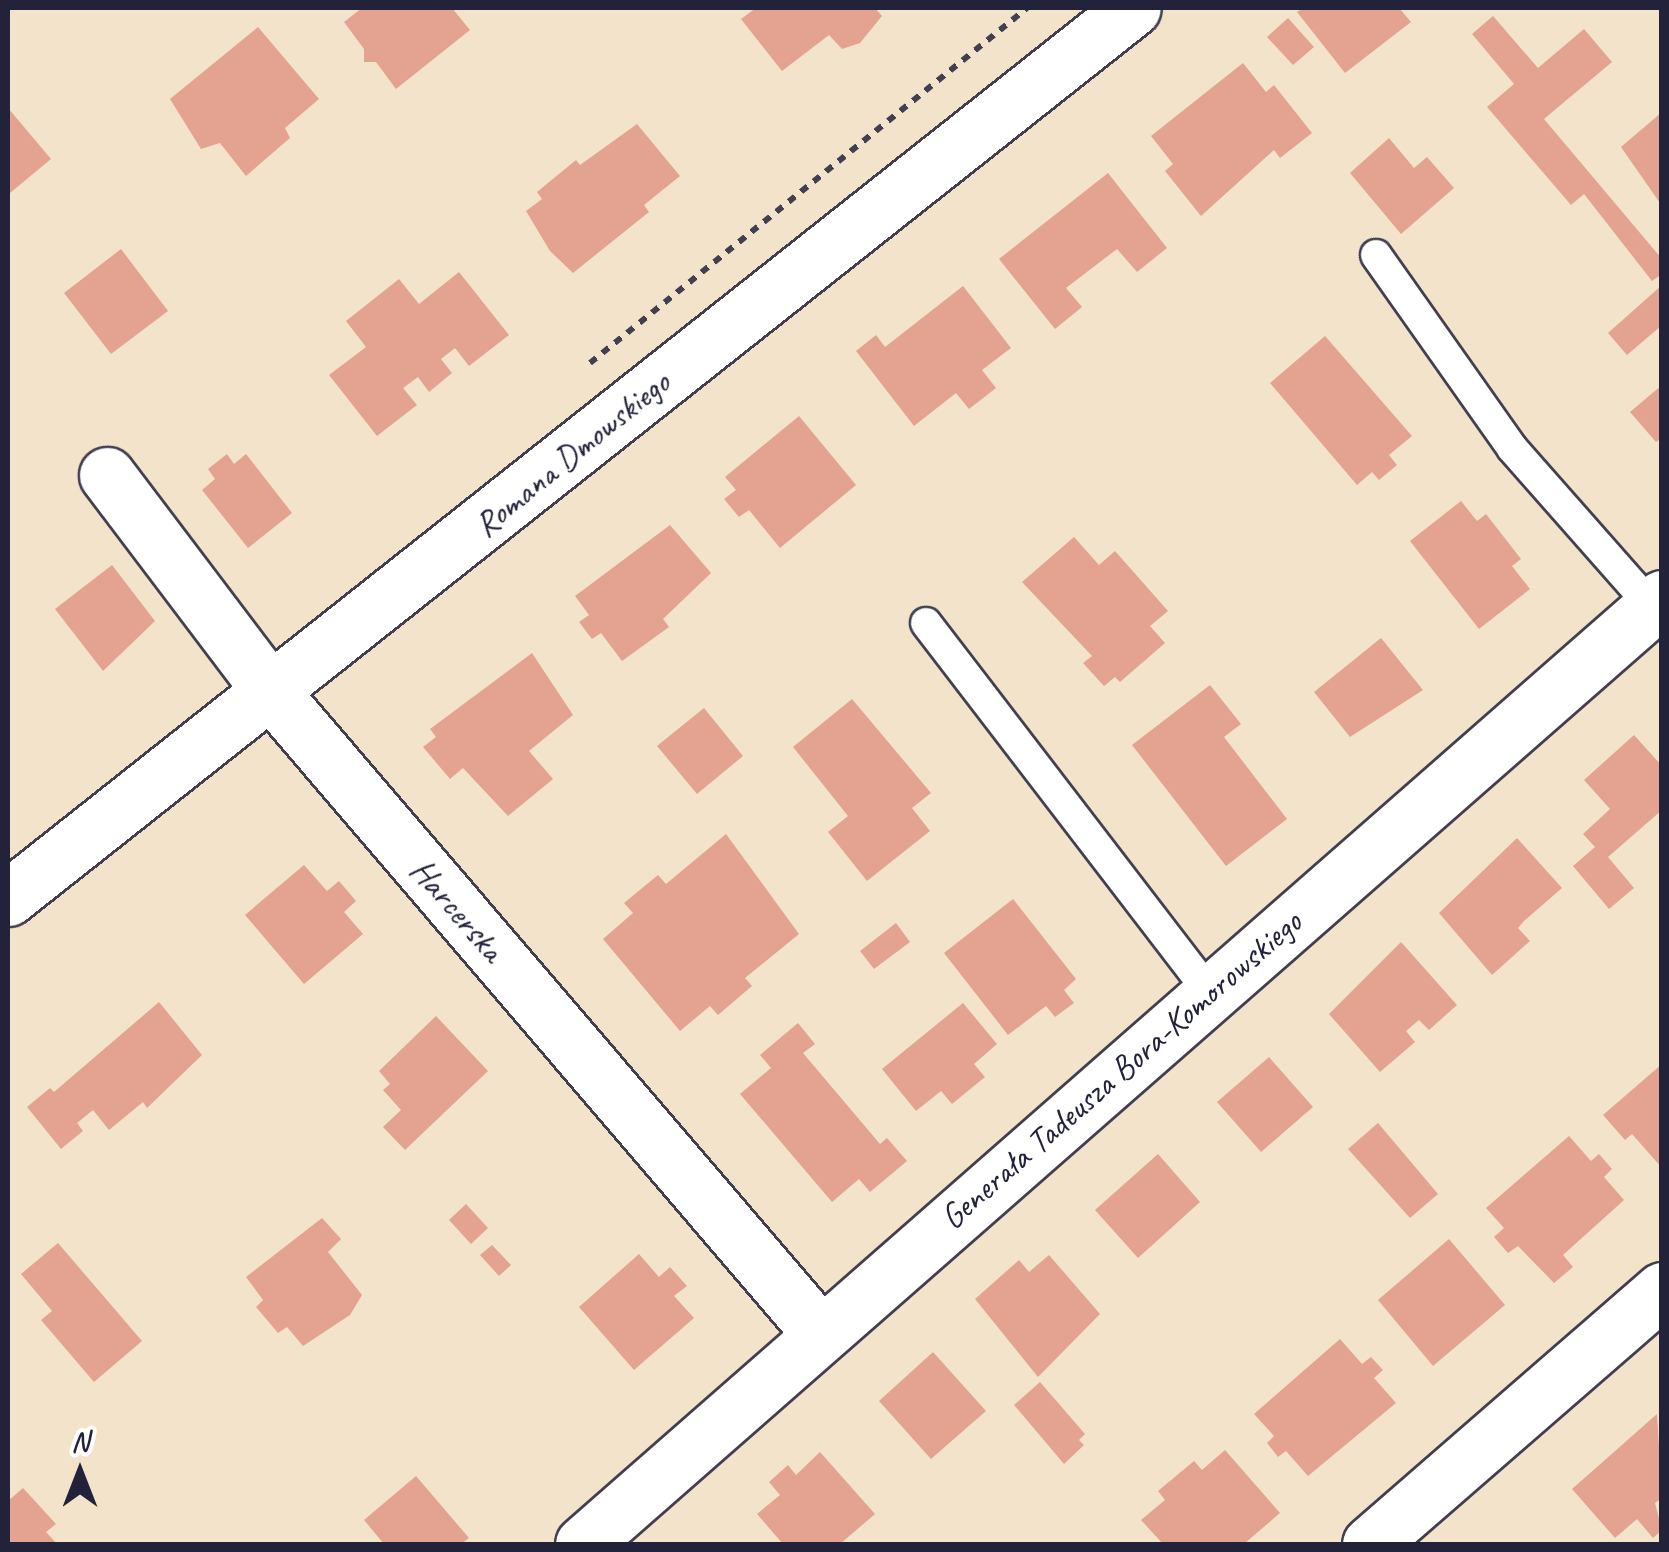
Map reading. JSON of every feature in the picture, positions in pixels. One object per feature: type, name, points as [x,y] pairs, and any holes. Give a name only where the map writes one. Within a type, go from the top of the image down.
[{"type":"street","name":"Romana Dmowskiego","points":[[8,898],[272,693],[1133,8]]},
{"type":"street","name":"Harcerska","points":[[107,475],[272,693],[820,1334]]},
{"type":"street","name":"Generała Tadeusza Bora-Komorowskiego","points":[[583,1544],[1657,603]]},
{"type":"street","points":[[1370,1544],[1662,1290]]},
{"type":"lane","points":[[1376,256],[1512,448],[1657,603]]},
{"type":"lane","points":[[926,623],[1209,992]]},
{"type":"building","points":[[362,8],[452,8],[470,30],[396,89],[376,62],[364,62],[364,49],[344,22]]},
{"type":"building","points":[[756,8],[875,8],[882,16],[860,43],[842,49],[829,35],[782,71],[741,19]]},
{"type":"building","points":[[1303,8],[1399,8],[1411,22],[1345,73],[1297,12]]},
{"type":"building","points":[[1493,16],[1538,68],[1584,29],[1612,62],[1544,119],[1662,259],[1662,274],[1652,281],[1584,194],[1571,205],[1487,107],[1514,84],[1472,34]]},
{"type":"building","points":[[1288,18],[1314,47],[1293,65],[1267,37]]},
{"type":"building","points":[[258,27],[319,99],[285,128],[290,138],[246,176],[220,143],[201,149],[170,99]]},
{"type":"building","points":[[1243,63],[1266,92],[1274,85],[1312,133],[1280,158],[1274,150],[1201,216],[1165,171],[1173,164],[1151,136]]},
{"type":"building","points":[[8,108],[51,159],[10,193],[8,190]]},
{"type":"building","points":[[1662,112],[1662,206],[1621,147]]},
{"type":"building","points":[[637,124],[680,176],[644,205],[649,212],[573,273],[550,251],[526,211],[542,199],[537,192],[576,160],[580,165]]},
{"type":"building","points":[[1389,138],[1414,168],[1427,157],[1454,188],[1401,234],[1350,173]]},
{"type":"building","points":[[1108,173],[1167,248],[1137,272],[1117,249],[1066,288],[1082,307],[1055,329],[999,259]]},
{"type":"building","points":[[121,249],[168,311],[111,354],[64,293]]},
{"type":"building","points":[[459,272],[509,335],[469,366],[455,348],[441,359],[452,373],[429,392],[418,377],[403,388],[417,405],[377,436],[329,375],[366,347],[346,321],[399,279],[419,304]]},
{"type":"building","points":[[1662,285],[1662,325],[1627,355],[1608,333]]},
{"type":"building","points":[[963,286],[1011,348],[982,370],[996,388],[969,409],[956,393],[914,426],[856,351],[876,335],[885,347]]},
{"type":"building","points":[[1325,336],[1412,436],[1389,455],[1397,465],[1379,480],[1372,472],[1357,485],[1270,383]]},
{"type":"building","points":[[1662,385],[1662,438],[1656,442],[1630,412]]},
{"type":"building","points":[[799,416],[856,485],[780,548],[749,510],[739,517],[724,499],[736,490],[725,477]]},
{"type":"building","points":[[227,454],[234,464],[246,454],[292,513],[248,548],[202,490],[215,479],[208,469]]},
{"type":"building","points":[[1461,501],[1477,521],[1486,514],[1521,559],[1512,566],[1530,589],[1479,629],[1410,541]]},
{"type":"building","points":[[670,525],[711,573],[663,619],[669,627],[622,661],[601,633],[592,639],[579,622],[589,615],[575,596]]},
{"type":"building","points":[[1074,537],[1099,565],[1115,551],[1168,611],[1150,626],[1165,643],[1120,682],[1115,677],[1104,686],[1083,663],[1092,656],[1022,582]]},
{"type":"building","points":[[112,565],[155,621],[103,671],[55,609]]},
{"type":"building","points":[[1381,638],[1423,690],[1350,737],[1314,692]]},
{"type":"building","points":[[532,653],[573,715],[529,751],[553,779],[508,816],[463,768],[450,779],[423,747],[436,737],[430,729]]},
{"type":"building","points":[[1210,685],[1241,724],[1224,737],[1287,819],[1226,866],[1132,745]]},
{"type":"building","points":[[852,699],[931,793],[912,808],[930,831],[867,881],[828,832],[848,816],[793,747]]},
{"type":"building","points":[[704,708],[743,756],[697,794],[657,746]]},
{"type":"building","points":[[1634,735],[1662,766],[1662,810],[1608,857],[1634,888],[1609,909],[1573,866],[1595,847],[1583,834],[1610,809],[1584,780]]},
{"type":"building","points":[[726,834],[799,934],[745,978],[752,986],[718,1015],[710,1006],[680,1031],[603,939],[633,913],[624,903],[658,875],[666,884]]},
{"type":"building","points":[[1517,838],[1562,888],[1518,928],[1530,941],[1492,975],[1439,913]]},
{"type":"building","points":[[304,865],[327,891],[339,881],[356,901],[344,912],[363,934],[304,984],[245,915]]},
{"type":"building","points":[[1013,899],[1076,979],[1064,990],[1074,1003],[1055,1017],[1046,1006],[1008,1035],[944,953]]},
{"type":"building","points":[[896,923],[910,942],[874,969],[860,951]]},
{"type":"building","points":[[1401,942],[1457,1005],[1429,1030],[1419,1020],[1406,1031],[1415,1042],[1380,1072],[1329,1014]]},
{"type":"building","points":[[159,1002],[202,1055],[147,1108],[143,1102],[109,1130],[93,1110],[77,1123],[83,1131],[61,1149],[27,1107],[50,1088],[54,1092]]},
{"type":"building","points":[[963,1003],[997,1044],[974,1064],[985,1077],[952,1104],[941,1091],[916,1111],[882,1069]]},
{"type":"building","points":[[436,1016],[488,1071],[405,1150],[383,1127],[401,1110],[383,1090],[390,1084],[379,1071]]},
{"type":"building","points":[[798,1023],[815,1044],[803,1053],[880,1144],[887,1138],[907,1161],[870,1192],[859,1179],[832,1202],[740,1094],[771,1068],[760,1055]]},
{"type":"building","points":[[1269,1057],[1313,1107],[1261,1152],[1217,1102]]},
{"type":"building","points":[[1662,1064],[1662,1168],[1632,1134],[1625,1140],[1603,1115]]},
{"type":"building","points":[[1378,1123],[1438,1194],[1410,1218],[1348,1149]]},
{"type":"building","points":[[1569,1136],[1591,1161],[1599,1154],[1612,1169],[1604,1177],[1624,1200],[1563,1255],[1573,1267],[1554,1283],[1518,1246],[1508,1253],[1494,1237],[1504,1228],[1486,1208]]},
{"type":"building","points":[[1158,1154],[1200,1202],[1138,1258],[1095,1210]]},
{"type":"building","points":[[466,1204],[488,1228],[471,1244],[449,1220]]},
{"type":"building","points":[[322,1218],[341,1239],[328,1252],[362,1295],[350,1315],[303,1346],[287,1327],[278,1333],[256,1307],[263,1300],[246,1277]]},
{"type":"building","points":[[1449,1239],[1505,1305],[1433,1366],[1378,1300]]},
{"type":"building","points":[[58,1243],[142,1341],[94,1382],[41,1320],[52,1311],[21,1274]]},
{"type":"building","points":[[492,1245],[511,1265],[499,1276],[480,1255]]},
{"type":"building","points":[[639,1254],[659,1277],[670,1267],[687,1286],[674,1296],[694,1318],[634,1370],[579,1307]]},
{"type":"building","points":[[1049,1255],[1100,1314],[1038,1377],[975,1299],[1019,1260],[1029,1272]]},
{"type":"building","points":[[1340,1339],[1362,1364],[1371,1357],[1383,1370],[1374,1378],[1396,1403],[1308,1476],[1286,1451],[1278,1457],[1267,1443],[1274,1436],[1254,1414]]},
{"type":"building","points":[[933,1352],[986,1411],[931,1459],[879,1401]]},
{"type":"building","points":[[1040,1382],[1085,1434],[1079,1440],[1084,1445],[1064,1464],[1014,1405]]},
{"type":"building","points":[[1657,1414],[1662,1498],[1655,1503],[1662,1530],[1653,1538],[1637,1519],[1615,1538],[1572,1489]]},
{"type":"building","points":[[1225,1450],[1280,1513],[1244,1544],[1163,1544],[1141,1520],[1165,1500],[1158,1491],[1194,1461],[1202,1470]]},
{"type":"building","points":[[820,1452],[875,1514],[840,1544],[783,1544],[757,1514],[780,1495],[769,1482],[788,1465],[796,1475]]},
{"type":"building","points":[[416,1476],[469,1538],[461,1544],[384,1544],[364,1520]]},
{"type":"building","points":[[23,1488],[56,1524],[46,1532],[57,1544],[8,1544],[8,1501]]}]
